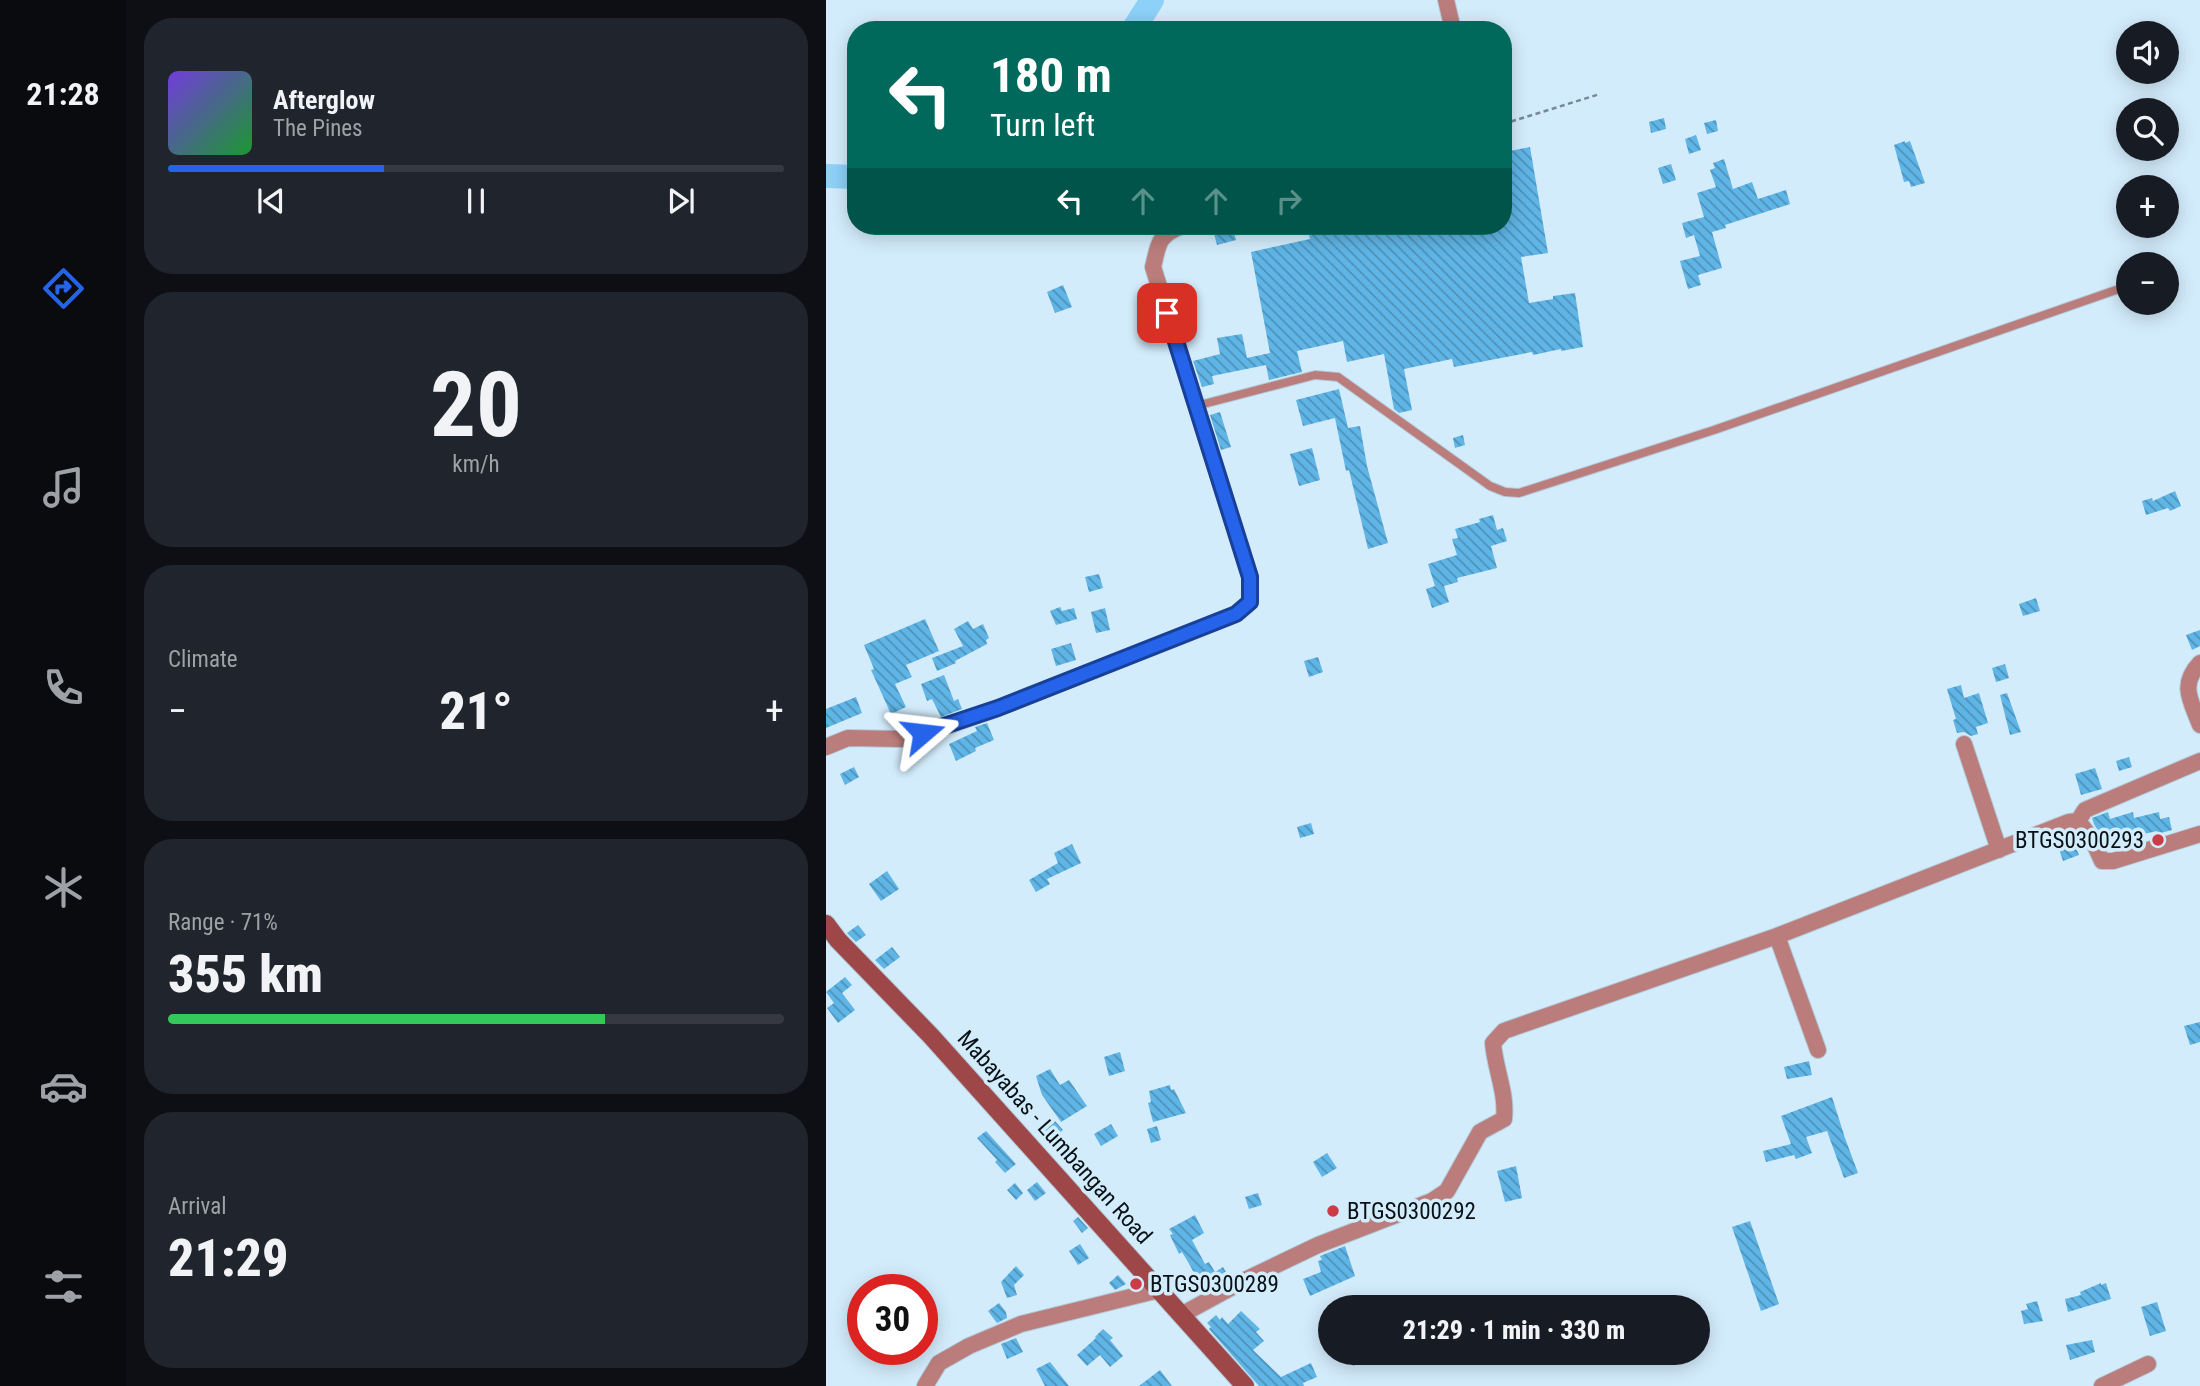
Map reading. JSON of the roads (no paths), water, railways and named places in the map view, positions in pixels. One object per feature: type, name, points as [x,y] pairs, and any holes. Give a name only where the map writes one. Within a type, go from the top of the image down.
[{"type":"main road","name":"Mabayabas - Lumbangan Road","points":[[826,924],[838,940],[931,1036],[1245,1386]]},
{"type":"street","points":[[1446,0],[1451,21]]},
{"type":"street","points":[[826,747],[848,738],[901,739],[944,727],[1236,614],[1250,602],[1250,577],[1153,267],[1164,235]]},
{"type":"street","points":[[2200,663],[2193,670],[2187,687],[2200,725]]},
{"type":"street","points":[[1964,744],[1999,850]]},
{"type":"street","points":[[2078,821],[2085,810],[2200,761]]},
{"type":"street","points":[[1181,1315],[1318,1245],[1432,1200],[1447,1191],[1480,1132],[1504,1118],[1506,1103],[1494,1063],[1493,1043],[1504,1031],[1776,936],[2069,822],[2078,821]]},
{"type":"street","points":[[2078,821],[2092,839],[2102,861],[2113,861],[2200,834]]},
{"type":"street","points":[[1776,936],[1818,1050]]},
{"type":"street","points":[[925,1386],[939,1363],[969,1346],[1021,1324],[1159,1290]]},
{"type":"street","points":[[2102,1386],[2148,1364]]},
{"type":"lane","points":[[1196,406],[1315,375],[1338,377],[1490,486],[1519,494],[1714,430],[2116,290]]},
{"type":"waterway","points":[[1139,21],[1152,0]]},
{"type":"waterway","points":[[826,176],[847,177]]},
{"type":"place","name":"BTGS0300293","points":[[2158,840]]},
{"type":"place","name":"BTGS0300292","points":[[1333,1211]]},
{"type":"place","name":"BTGS0300289","points":[[1136,1284]]}]
